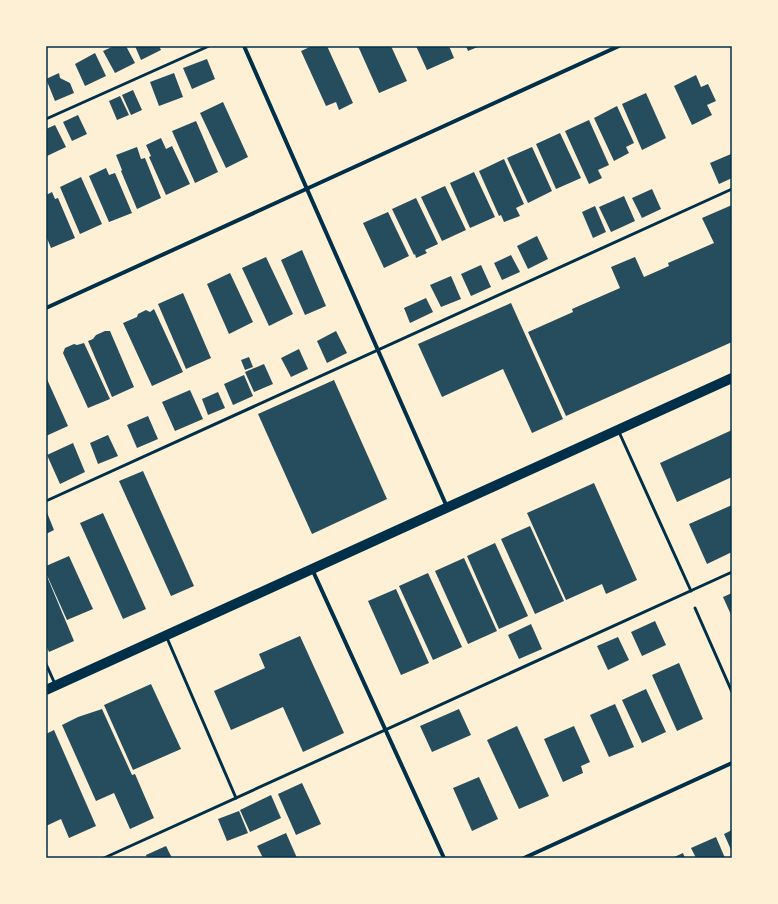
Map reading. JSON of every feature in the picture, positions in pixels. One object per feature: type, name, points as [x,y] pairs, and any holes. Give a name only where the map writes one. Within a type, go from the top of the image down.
[{"type":"main road","points":[[51,688],[732,378]]},
{"type":"street","points":[[244,46],[447,507]]},
{"type":"street","points":[[46,308],[619,46]]},
{"type":"street","points":[[312,569],[444,858]]},
{"type":"street","points":[[524,858],[732,764]]},
{"type":"lane","points":[[46,119],[209,46]]},
{"type":"lane","points":[[46,501],[732,189]]},
{"type":"lane","points":[[618,429],[691,591]]},
{"type":"lane","points":[[104,858],[732,572]]},
{"type":"lane","points":[[695,608],[732,692]]},
{"type":"lane","points":[[166,635],[236,798]]},
{"type":"lane","points":[[46,664],[51,688]]},
{"type":"building","points":[[114,46],[126,46],[135,63],[115,73],[103,51]]},
{"type":"building","points":[[135,46],[159,46],[161,50],[141,60]]},
{"type":"building","points":[[312,46],[327,46],[353,103],[339,110],[336,102],[326,106],[301,51]]},
{"type":"building","points":[[358,46],[391,46],[407,81],[379,93]]},
{"type":"building","points":[[416,46],[449,46],[454,58],[427,70]]},
{"type":"building","points":[[466,46],[480,46],[468,51]]},
{"type":"building","points":[[95,53],[106,76],[85,86],[75,64]]},
{"type":"building","points":[[207,59],[215,79],[192,89],[183,68]]},
{"type":"building","points":[[59,73],[60,78],[70,83],[74,93],[55,101],[46,79]]},
{"type":"building","points":[[174,73],[183,97],[159,106],[150,82]]},
{"type":"building","points":[[696,75],[701,87],[708,84],[716,101],[707,105],[712,115],[692,125],[674,86]]},
{"type":"building","points":[[133,90],[142,110],[131,115],[122,95]]},
{"type":"building","points":[[646,93],[666,138],[642,150],[622,104]]},
{"type":"building","points":[[120,96],[129,115],[117,120],[109,101]]},
{"type":"building","points":[[223,102],[248,157],[226,168],[200,113]]},
{"type":"building","points":[[617,106],[634,143],[626,147],[629,153],[614,161],[594,118]]},
{"type":"building","points":[[78,115],[87,134],[72,141],[63,122]]},
{"type":"building","points":[[589,120],[609,165],[598,170],[602,178],[589,184],[565,131]]},
{"type":"building","points":[[196,121],[218,172],[195,183],[172,131]]},
{"type":"building","points":[[55,125],[66,147],[47,156],[46,129]]},
{"type":"building","points":[[560,133],[581,178],[556,189],[536,144]]},
{"type":"building","points":[[161,138],[166,149],[172,146],[190,184],[166,195],[149,157],[151,156],[146,145]]},
{"type":"building","points":[[137,147],[141,159],[145,158],[161,198],[137,209],[116,155]]},
{"type":"building","points":[[532,147],[552,191],[528,203],[507,158]]},
{"type":"building","points":[[731,154],[732,178],[719,184],[710,163]]},
{"type":"building","points":[[504,159],[524,204],[516,208],[520,216],[504,222],[501,215],[499,216],[479,171]]},
{"type":"building","points":[[106,168],[109,175],[115,173],[132,213],[109,222],[89,176]]},
{"type":"building","points":[[474,172],[495,217],[470,228],[450,183]]},
{"type":"building","points":[[81,177],[102,224],[80,234],[60,187]]},
{"type":"building","points":[[445,186],[466,230],[442,241],[421,197]]},
{"type":"building","points":[[652,189],[661,209],[642,218],[632,198]]},
{"type":"building","points":[[52,192],[55,199],[58,198],[75,238],[51,248],[46,236],[46,195]]},
{"type":"building","points":[[624,196],[635,221],[611,232],[599,207]]},
{"type":"building","points":[[416,198],[438,244],[425,250],[427,253],[416,258],[392,209]]},
{"type":"building","points":[[732,205],[732,342],[566,416],[528,332],[573,312],[572,309],[620,288],[611,267],[635,257],[644,277],[669,266],[668,263],[714,243],[702,218]]},
{"type":"building","points":[[595,206],[606,232],[593,238],[582,212]]},
{"type":"building","points":[[388,212],[409,256],[384,268],[363,223]]},
{"type":"building","points":[[537,236],[548,259],[528,269],[517,246]]},
{"type":"building","points":[[302,250],[326,306],[305,315],[281,260]]},
{"type":"building","points":[[511,255],[520,272],[502,280],[494,263]]},
{"type":"building","points":[[266,257],[293,314],[269,326],[242,268]]},
{"type":"building","points":[[481,265],[491,287],[471,296],[461,274]]},
{"type":"building","points":[[230,273],[253,322],[229,334],[207,284]]},
{"type":"building","points":[[451,276],[461,299],[441,307],[430,285]]},
{"type":"building","points":[[183,293],[211,358],[186,369],[158,304]]},
{"type":"building","points":[[426,298],[433,312],[410,323],[404,308]]},
{"type":"building","points":[[511,303],[563,419],[532,433],[503,369],[442,397],[418,344]]},
{"type":"building","points":[[154,309],[183,372],[152,386],[123,323],[137,317],[138,314],[146,310],[150,312]]},
{"type":"building","points":[[105,331],[110,331],[134,387],[112,397],[88,341]]},
{"type":"building","points":[[336,331],[347,353],[327,363],[317,341]]},
{"type":"building","points":[[84,343],[110,399],[88,408],[63,353],[65,348],[74,344],[77,345]]},
{"type":"building","points":[[299,349],[308,369],[291,377],[281,358]]},
{"type":"building","points":[[249,357],[253,367],[245,370],[241,360]]},
{"type":"building","points":[[264,364],[273,384],[254,392],[245,372]]},
{"type":"building","points":[[244,375],[253,396],[233,405],[224,384]]},
{"type":"building","points":[[46,377],[68,426],[46,436]]},
{"type":"building","points":[[334,380],[387,499],[312,534],[258,414]]},
{"type":"building","points":[[190,390],[203,419],[175,431],[162,402]]},
{"type":"building","points":[[218,392],[225,408],[208,415],[202,399]]},
{"type":"building","points":[[148,416],[158,439],[137,448],[127,425]]},
{"type":"building","points":[[732,430],[732,477],[677,502],[660,463]]},
{"type":"building","points":[[108,435],[118,456],[98,464],[90,443]]},
{"type":"building","points":[[73,443],[85,472],[60,484],[47,455]]},
{"type":"building","points":[[143,471],[194,586],[171,596],[119,481]]},
{"type":"building","points":[[594,483],[637,580],[606,594],[602,584],[566,600],[527,513]]},
{"type":"building","points":[[732,505],[732,552],[707,564],[689,524]]},
{"type":"building","points":[[46,510],[54,530],[46,534]]},
{"type":"building","points":[[103,513],[146,609],[123,619],[80,523]]},
{"type":"building","points":[[530,526],[564,601],[535,614],[501,539]]},
{"type":"building","points":[[495,543],[528,616],[499,629],[467,556]]},
{"type":"building","points":[[69,556],[93,609],[67,620],[46,573],[46,566]]},
{"type":"building","points":[[464,558],[497,631],[468,644],[435,571]]},
{"type":"building","points":[[428,573],[462,647],[433,660],[399,586]]},
{"type":"building","points":[[46,574],[74,641],[49,652],[46,645]]},
{"type":"building","points":[[396,589],[429,663],[401,675],[368,601]]},
{"type":"building","points":[[732,593],[732,617],[723,597]]},
{"type":"building","points":[[655,621],[666,645],[642,656],[631,632]]},
{"type":"building","points":[[531,624],[542,649],[519,659],[508,635]]},
{"type":"building","points":[[300,636],[344,733],[303,752],[283,707],[231,730],[214,691],[265,668],[259,654]]},
{"type":"building","points":[[618,637],[629,660],[608,670],[597,646]]},
{"type":"building","points":[[679,663],[703,719],[677,731],[652,675]]},
{"type":"building","points":[[151,684],[181,749],[133,770],[104,705]]},
{"type":"building","points":[[646,689],[666,732],[642,743],[622,700]]},
{"type":"building","points":[[615,704],[634,747],[609,757],[590,715]]},
{"type":"building","points":[[102,709],[132,775],[135,774],[154,818],[130,829],[114,793],[96,801],[62,725],[78,717]]},
{"type":"building","points":[[459,709],[471,735],[432,752],[420,726]]},
{"type":"building","points":[[517,726],[549,796],[519,809],[487,740]]},
{"type":"building","points":[[574,726],[590,762],[581,766],[583,773],[563,782],[544,739]]},
{"type":"building","points":[[54,730],[96,826],[69,838],[61,819],[46,826],[46,734]]},
{"type":"building","points":[[479,777],[498,819],[472,831],[453,788]]},
{"type":"building","points":[[302,783],[321,824],[296,835],[278,794]]},
{"type":"building","points":[[271,795],[281,818],[250,832],[240,810]]},
{"type":"building","points":[[239,811],[248,833],[227,841],[218,819]]},
{"type":"building","points":[[732,830],[732,852],[724,834]]},
{"type":"building","points":[[286,833],[297,858],[263,858],[257,846]]},
{"type":"building","points":[[716,837],[725,858],[696,858],[691,848]]},
{"type":"building","points":[[166,846],[172,858],[147,858],[146,855]]},
{"type":"building","points":[[683,853],[685,858],[672,858]]}]
